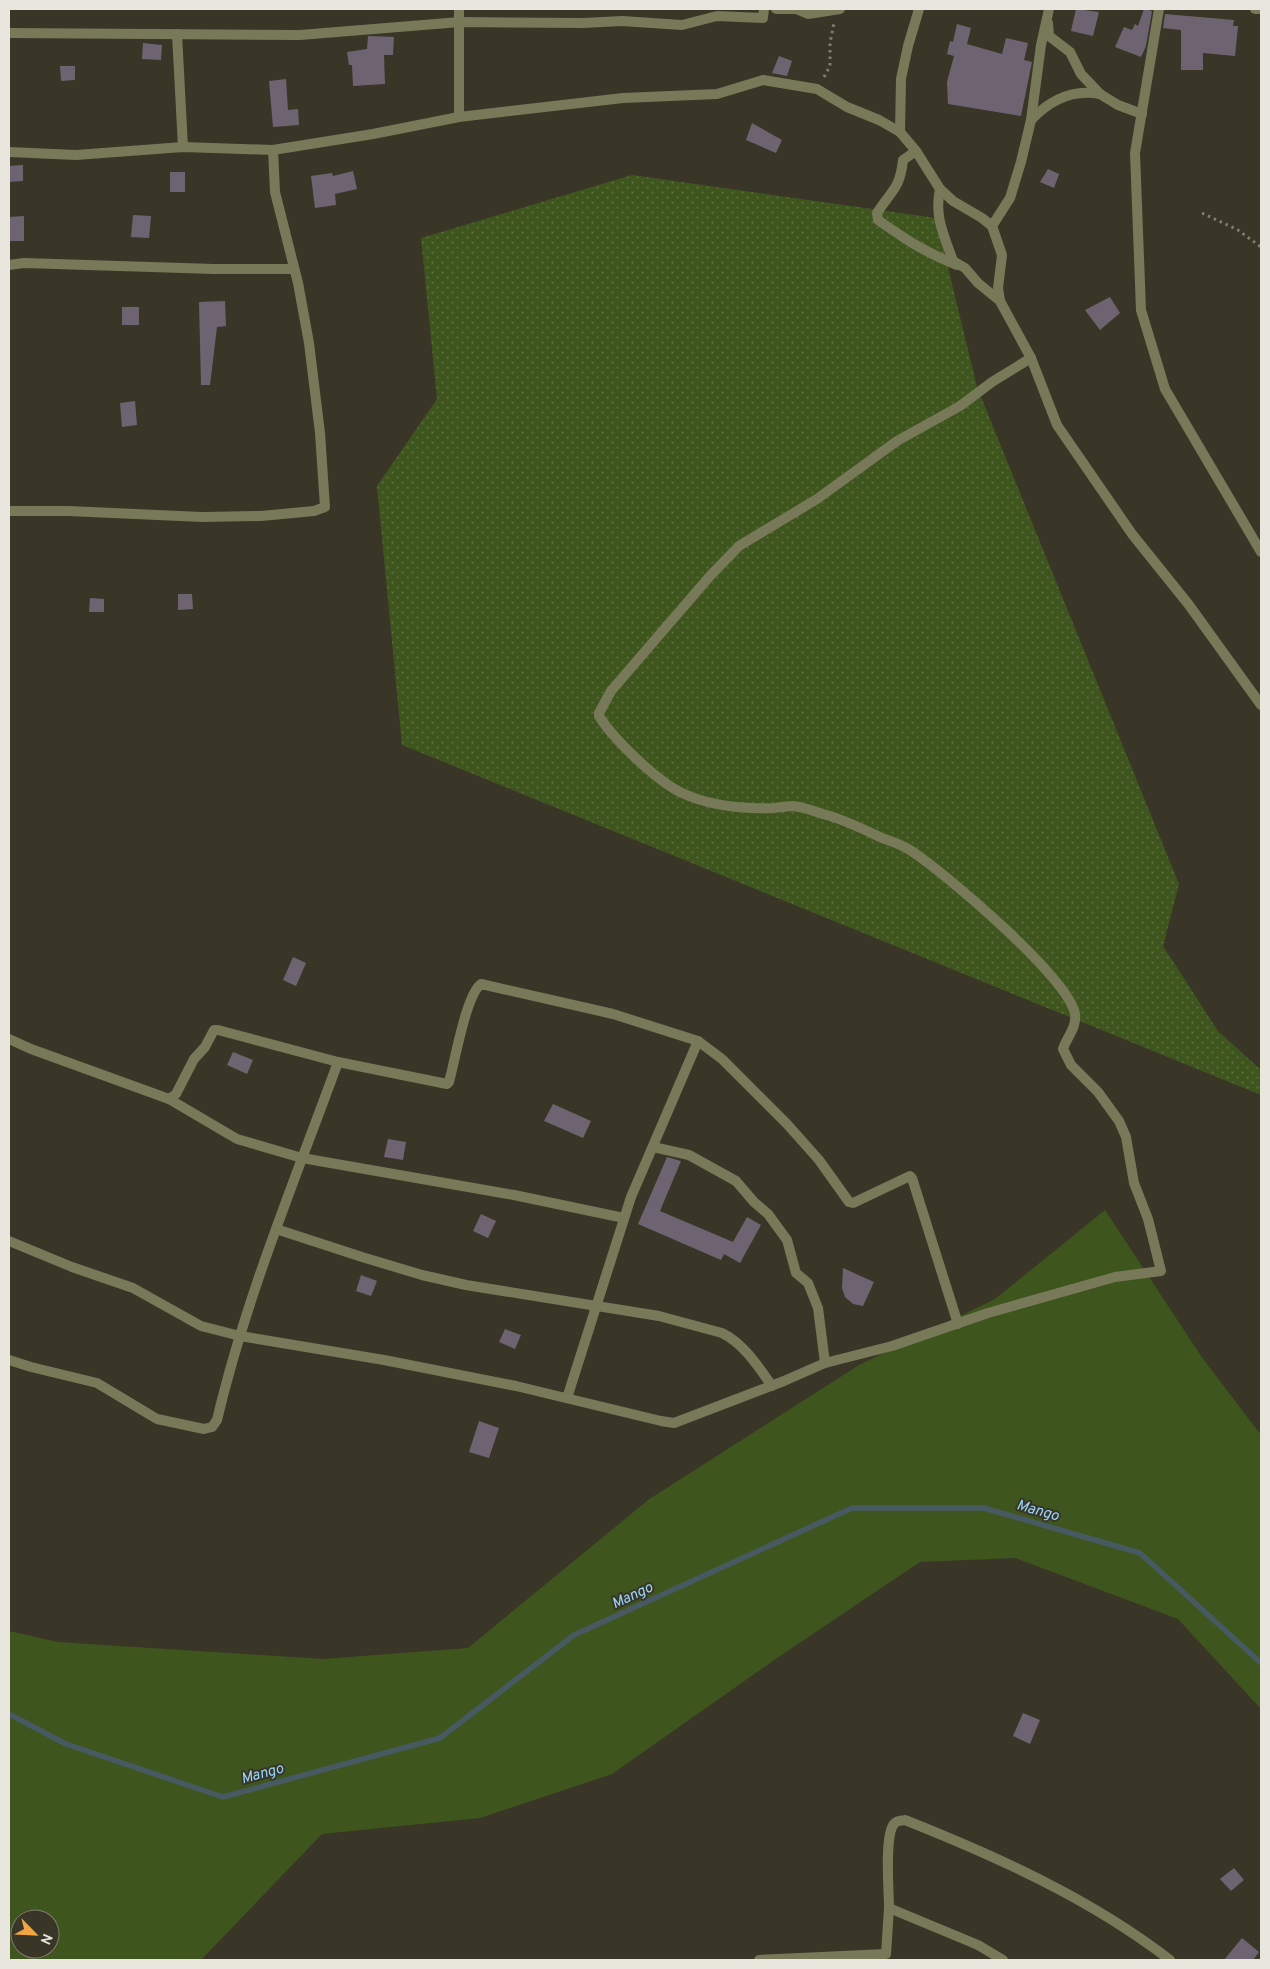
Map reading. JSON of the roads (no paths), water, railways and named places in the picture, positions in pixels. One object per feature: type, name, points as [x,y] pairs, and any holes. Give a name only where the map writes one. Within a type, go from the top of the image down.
[{"type":"street","points":[[459,9],[459,118]]},
{"type":"street","points":[[9,33],[300,35],[460,22],[583,23],[622,21],[682,25],[717,16],[763,18],[764,9]]},
{"type":"street","points":[[776,9],[796,9],[808,14],[838,9]]},
{"type":"street","points":[[900,132],[901,79],[919,9]]},
{"type":"street","points":[[992,226],[1010,198],[1031,120],[1037,72],[1049,9]]},
{"type":"street","points":[[1159,9],[1135,153],[1141,310],[1165,389],[1261,552]]},
{"type":"street","points":[[1255,9],[1261,10]]},
{"type":"street","points":[[1046,20],[1049,36],[1070,52],[1081,74],[1100,94],[1118,105],[1142,114]]},
{"type":"street","points":[[176,34],[183,147]]},
{"type":"street","points":[[9,152],[76,155],[183,147],[273,150],[459,118],[623,98],[717,94],[763,80],[817,89],[847,107],[879,120],[900,132],[916,151],[940,189],[953,201],[992,226],[1002,254],[998,288],[1000,301],[1031,358],[1057,424],[1132,534],[1189,604],[1261,705]]},
{"type":"street","points":[[1031,120],[1040,110],[1058,99],[1087,92],[1100,94]]},
{"type":"street","points":[[9,511],[262,516],[325,507],[320,432],[309,343],[294,269],[275,192],[273,150]]},
{"type":"street","points":[[916,151],[903,160],[900,181],[876,217],[902,237],[931,255],[965,268]]},
{"type":"street","points":[[940,189],[937,204],[938,213],[953,262],[965,268],[978,283],[1000,301]]},
{"type":"street","points":[[9,265],[294,269]]},
{"type":"street","points":[[9,1241],[72,1267],[133,1288],[201,1326],[240,1336],[384,1360],[568,1398],[661,1422],[674,1423],[772,1386],[825,1363],[892,1346],[958,1324],[1115,1277],[1161,1271],[1148,1219],[1134,1183],[1126,1138],[1119,1121],[1098,1092],[1071,1065],[1063,1049],[1066,1038],[1076,1023],[1075,1012],[1051,976],[1003,927],[950,880],[909,849],[825,814],[794,806],[740,807],[718,804],[682,793],[630,753],[601,720],[599,712],[611,691],[710,576],[739,546],[817,499],[897,441],[960,406],[992,382],[1031,358]]},
{"type":"street","points":[[168,1099],[176,1094],[194,1059],[205,1046],[214,1030],[338,1062],[446,1084],[449,1082],[468,1008],[476,988],[481,984],[613,1014],[698,1041],[722,1059],[787,1124],[819,1160],[849,1202],[853,1203],[910,1176],[958,1324]]},
{"type":"street","points":[[9,1039],[31,1049],[168,1099],[237,1139],[302,1158],[514,1195],[624,1218]]},
{"type":"street","points":[[568,1398],[631,1197],[698,1041]]},
{"type":"street","points":[[9,1360],[97,1383],[157,1419],[204,1429],[212,1427],[216,1420],[240,1336],[276,1229],[338,1062]]},
{"type":"street","points":[[653,1147],[689,1155],[736,1181],[754,1202],[768,1214],[787,1240],[796,1273],[808,1283],[815,1300],[818,1308],[825,1363]]},
{"type":"street","points":[[276,1229],[422,1275],[534,1298],[659,1316],[722,1332],[732,1337],[752,1358],[772,1386]]},
{"type":"street","points":[[759,1960],[886,1957],[889,1908],[888,1842],[892,1826],[897,1821],[905,1820],[974,1847],[1060,1890],[1137,1935],[1170,1960]]},
{"type":"street","points":[[889,1908],[978,1945],[1002,1960]]},
{"type":"waterway","name":"Mango","points":[[9,1714],[66,1744],[223,1797],[440,1738],[574,1635],[852,1508],[984,1508],[1140,1553],[1261,1663]]}]
